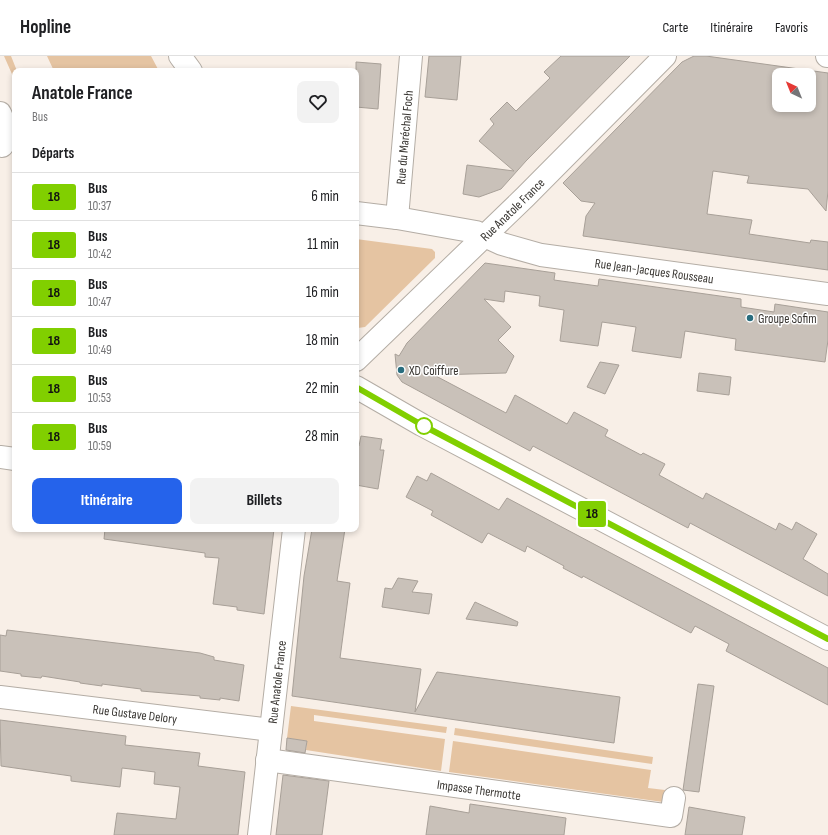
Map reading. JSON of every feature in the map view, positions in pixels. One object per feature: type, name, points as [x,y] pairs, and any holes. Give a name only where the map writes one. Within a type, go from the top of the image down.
[{"type":"street","points":[[176,56],[182,68]]},
{"type":"street","points":[[180,56],[189,68]]},
{"type":"street","name":"Rue du Maréchal Foch","points":[[397,218],[411,56]]},
{"type":"street","name":"Rue Anatole France","points":[[359,355],[484,236],[665,56]]},
{"type":"street","points":[[0,114],[3,120],[8,147]]},
{"type":"street","name":"Rue Jean-Jacques Rousseau","points":[[359,213],[397,218],[476,232],[502,244],[542,255],[828,294]]},
{"type":"street","points":[[359,389],[422,425],[828,639]]},
{"type":"street","points":[[0,457],[12,459]]},
{"type":"street","name":"Rue Anatole France","points":[[259,835],[294,532]]},
{"type":"street","name":"Rue Gustave Delory","points":[[0,697],[271,730]]},
{"type":"street","name":"Impasse Thermotte","points":[[267,760],[671,816],[674,798]]},
{"type":"shaded area","points":[[4,56],[11,56],[16,68],[12,68],[12,74]]},
{"type":"shaded area","points":[[47,56],[151,56],[157,68],[53,68]]},
{"type":"shaded area","points":[[359,239],[432,249],[435,252],[435,258],[365,327],[359,328]]},
{"type":"shaded area","points":[[291,706],[447,727],[446,733],[314,715],[314,721],[445,739],[441,771],[306,750],[307,741],[287,738]]},
{"type":"shaded area","points":[[455,728],[653,757],[652,764],[454,735]]},
{"type":"shaded area","points":[[453,741],[651,770],[648,788],[665,790],[663,802],[449,772]]},
{"type":"building","points":[[429,56],[461,56],[457,100],[425,97]]},
{"type":"building","points":[[561,56],[630,56],[526,161],[501,189],[479,197],[463,194],[467,165],[514,171],[479,141],[494,124],[490,119],[507,102],[516,111],[550,78],[544,72]]},
{"type":"building","points":[[694,56],[706,56],[792,68],[772,68],[772,112],[816,112],[816,71],[828,73],[828,191],[826,211],[808,189],[747,183],[749,176],[713,171],[707,214],[752,220],[749,234],[810,243],[811,240],[828,242],[828,270],[583,236],[586,216],[595,203],[581,201],[563,183],[682,62]]},
{"type":"building","points":[[356,62],[381,64],[378,109],[359,107],[359,68],[356,68]]},
{"type":"building","points":[[485,263],[555,273],[554,280],[598,286],[599,279],[741,299],[741,307],[774,312],[775,304],[828,312],[828,340],[825,362],[735,350],[736,339],[685,331],[681,358],[632,351],[636,327],[602,322],[598,346],[560,341],[564,310],[539,306],[540,296],[505,291],[504,302],[484,299],[511,327],[498,340],[514,356],[506,373],[434,375],[506,413],[515,395],[567,424],[574,412],[608,430],[605,436],[641,455],[643,453],[665,464],[659,475],[703,499],[706,493],[776,530],[779,523],[792,530],[796,522],[817,534],[803,559],[828,574],[828,596],[690,523],[688,528],[533,446],[530,451],[402,382],[397,375],[395,354],[399,356],[407,343]]},
{"type":"building","points":[[600,362],[619,365],[605,394],[587,387]]},
{"type":"building","points":[[699,373],[731,377],[729,395],[697,391]]},
{"type":"building","points":[[361,436],[382,439],[380,450],[384,450],[378,489],[359,486],[359,446]]},
{"type":"building","points":[[431,473],[499,510],[507,498],[828,668],[828,705],[726,651],[729,644],[695,626],[691,633],[583,576],[582,578],[563,568],[564,566],[527,546],[525,552],[488,533],[482,543],[431,515],[433,511],[406,497],[417,476],[427,481]]},
{"type":"building","points":[[105,532],[274,532],[264,614],[237,610],[237,607],[213,604],[219,558],[205,557],[205,553],[104,539]]},
{"type":"building","points":[[311,532],[345,532],[337,581],[350,583],[340,658],[421,669],[415,712],[437,672],[620,697],[614,743],[292,696],[304,576]]},
{"type":"building","points":[[398,578],[418,581],[412,592],[432,594],[429,614],[382,607],[385,588],[392,589]]},
{"type":"building","points":[[475,602],[518,622],[517,626],[466,619]]},
{"type":"building","points":[[7,630],[200,653],[214,657],[214,660],[244,665],[239,701],[141,691],[141,689],[102,684],[102,686],[42,676],[41,678],[21,676],[21,674],[0,671],[0,635],[6,636]]},
{"type":"building","points":[[698,684],[714,686],[699,792],[683,790]]},
{"type":"building","points":[[0,720],[126,736],[125,745],[200,753],[198,766],[245,772],[238,835],[114,835],[117,813],[176,819],[180,787],[154,784],[155,772],[122,768],[120,787],[71,781],[71,776],[1,766]]},
{"type":"building","points":[[287,738],[307,741],[305,753],[286,750]]},
{"type":"building","points":[[283,775],[329,781],[322,835],[276,835]]},
{"type":"building","points":[[470,804],[566,818],[564,835],[426,835],[430,806],[469,813]]},
{"type":"building","points":[[689,807],[745,817],[742,835],[685,835]]},
{"type":"bus line","name":"18","points":[[359,389],[422,425],[828,639]]},
{"type":"place","name":"Groupe Sofim","points":[[750,318]]},
{"type":"place","name":"XD Coiffure","points":[[401,370]]}]
